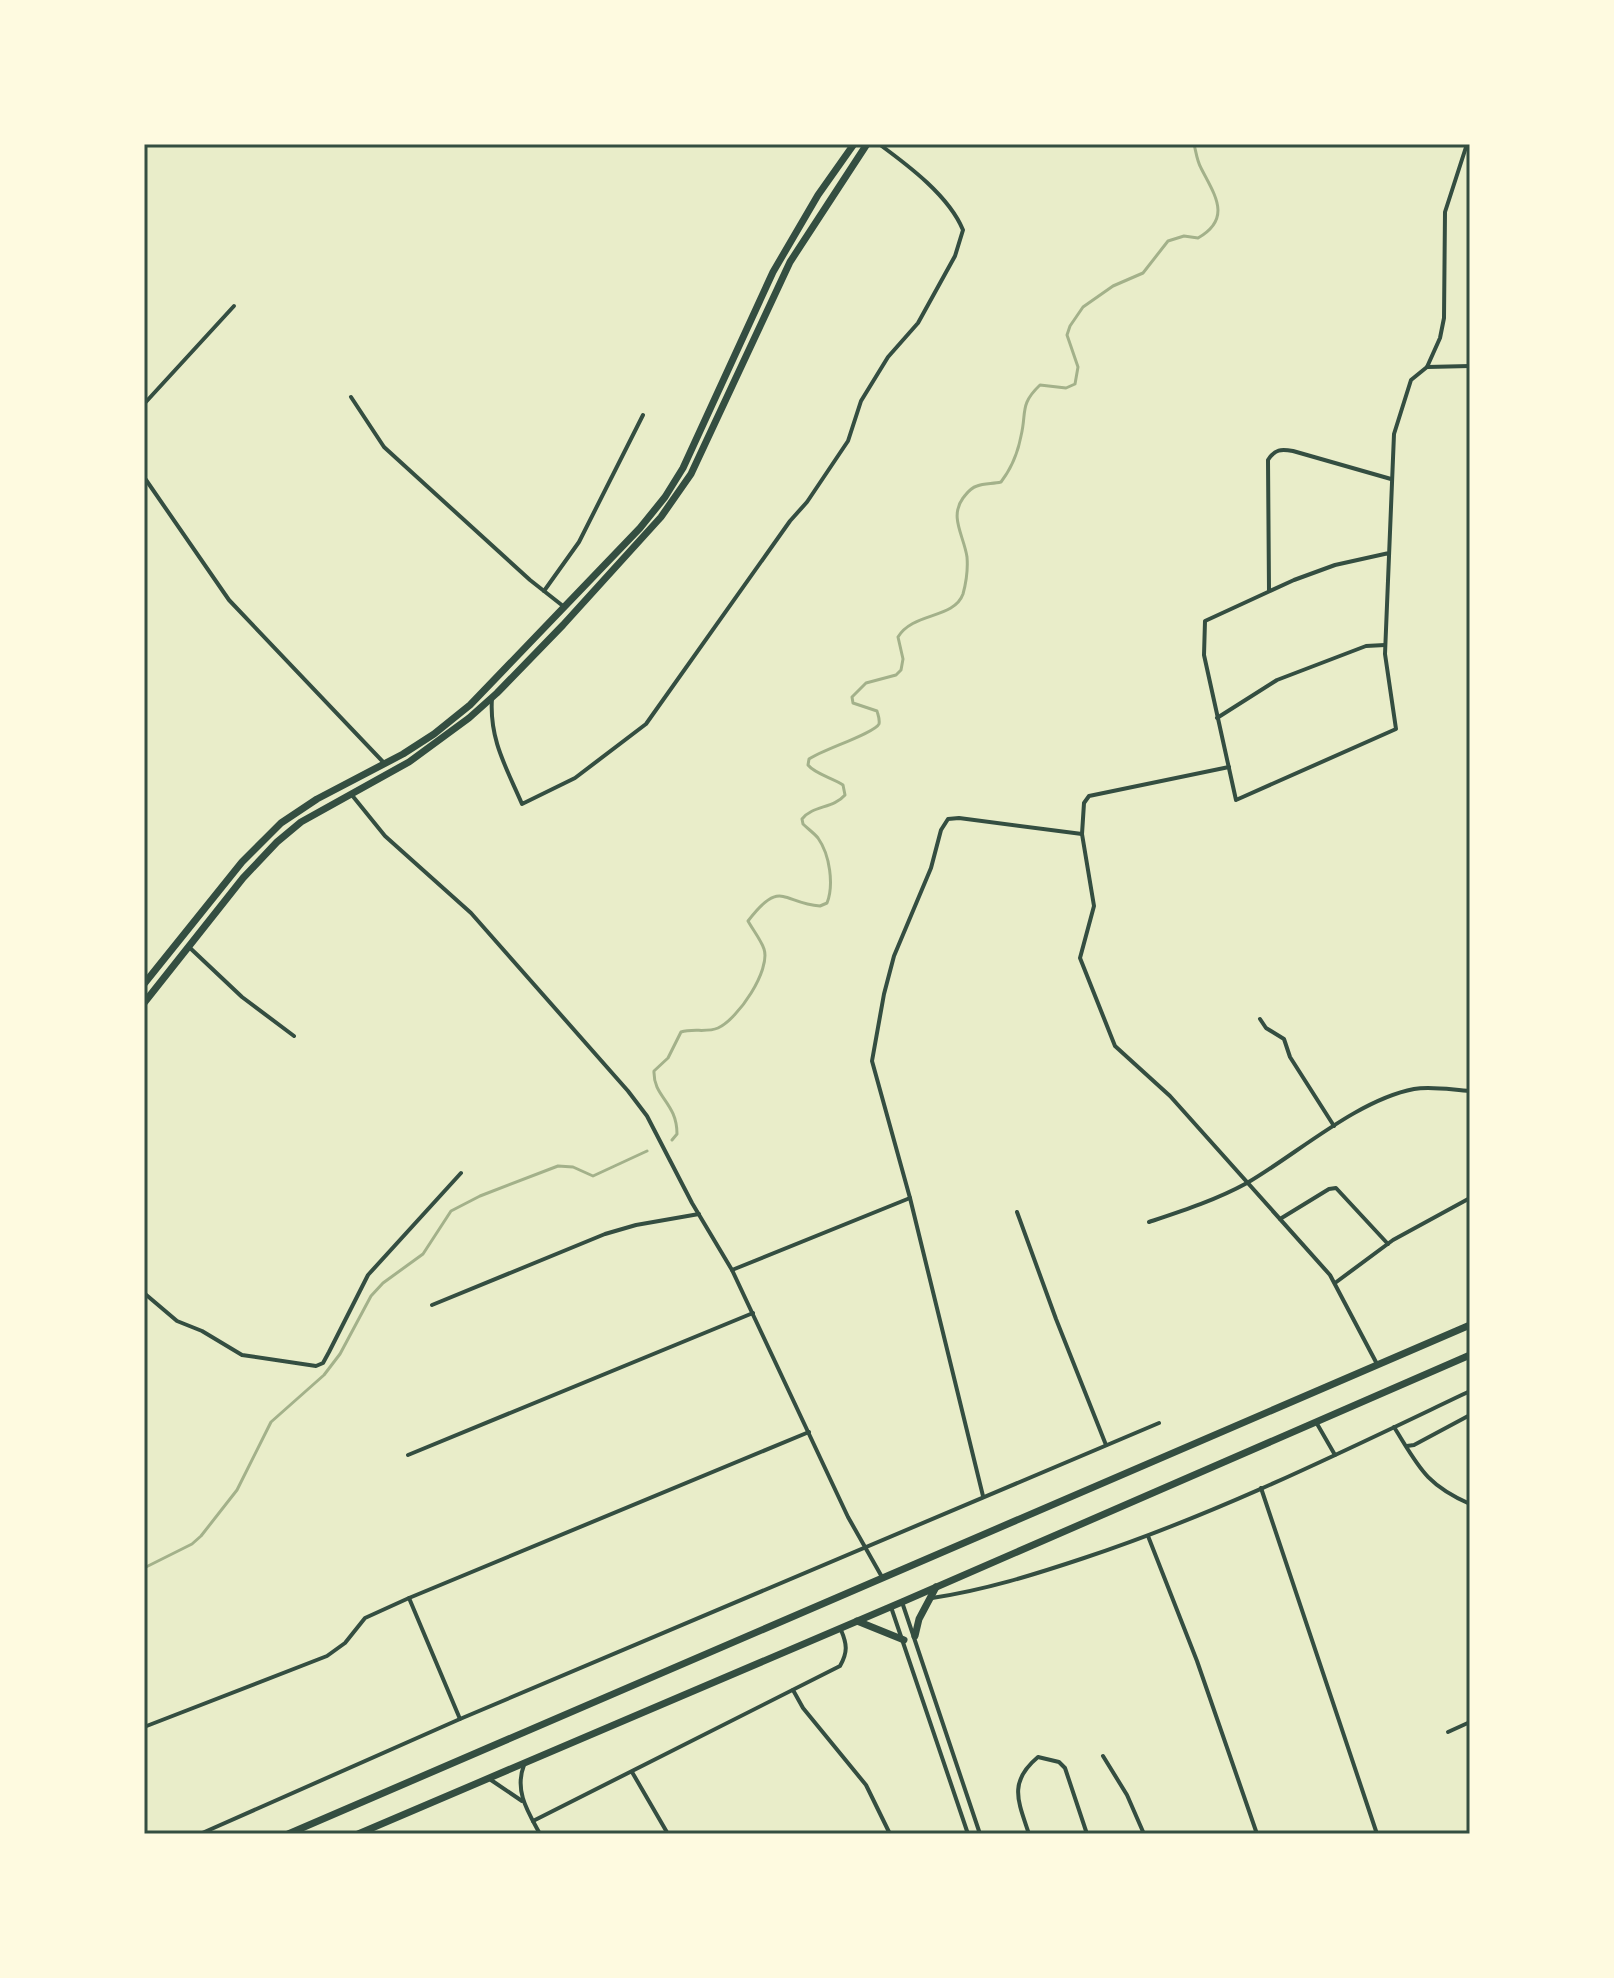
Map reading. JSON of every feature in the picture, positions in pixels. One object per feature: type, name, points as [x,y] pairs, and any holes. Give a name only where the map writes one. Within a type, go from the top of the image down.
[{"type":"main road","points":[[144,984],[242,862],[281,823],[317,799],[386,765],[434,734],[470,705],[640,528],[673,485],[702,429],[773,272],[818,195],[854,144]]},
{"type":"main road","points":[[144,1003],[243,878],[277,842],[301,822],[392,772],[451,732],[492,698],[626,557],[681,490],[704,449],[790,262],[867,144]]},
{"type":"main road","points":[[288,1834],[1470,1325]]},
{"type":"main road","points":[[358,1834],[1470,1355]]},
{"type":"main road","points":[[915,1636],[919,1619],[936,1587]]},
{"type":"main road","points":[[857,1621],[904,1640]]},
{"type":"street","points":[[492,698],[490,722],[496,745],[522,804],[575,778],[646,724],[790,521],[807,502],[848,441],[861,401],[888,357],[918,323],[955,256],[963,230],[956,213],[921,175],[879,144]]},
{"type":"street","points":[[1389,553],[1335,565],[1205,621],[1204,655],[1236,800],[1392,732],[1397,726],[1388,683],[1385,645],[1389,553],[1391,479],[1394,434],[1411,380],[1427,367],[1444,318],[1445,212],[1467,144]]},
{"type":"street","points":[[144,404],[234,306]]},
{"type":"street","points":[[1427,367],[1470,366]]},
{"type":"street","points":[[351,397],[384,447],[565,607]]},
{"type":"street","points":[[544,591],[579,542],[643,415]]},
{"type":"street","points":[[1269,591],[1268,460],[1273,452],[1293,451],[1391,479]]},
{"type":"street","points":[[144,477],[229,600],[392,772]]},
{"type":"street","points":[[1217,718],[1277,680],[1366,646],[1385,645]]},
{"type":"street","points":[[1229,767],[1089,796],[1084,803],[1082,834],[1094,906],[1080,958],[1115,1046],[1170,1096],[1335,1283],[1377,1364]]},
{"type":"street","points":[[351,794],[385,836],[471,913],[647,1116],[732,1270],[848,1517],[882,1577]]},
{"type":"street","points":[[983,1496],[910,1198],[872,1061],[894,956],[931,868],[941,830],[948,819],[1082,834]]},
{"type":"street","points":[[189,946],[242,997],[294,1036]]},
{"type":"street","points":[[1260,1019],[1266,1028],[1284,1039],[1290,1057],[1334,1126]]},
{"type":"street","points":[[1149,1222],[1248,1182],[1360,1111],[1414,1089],[1470,1091]]},
{"type":"street","points":[[144,1293],[177,1321],[202,1331],[242,1355],[316,1366],[323,1363],[368,1275],[461,1173]]},
{"type":"street","points":[[1280,1219],[1336,1188],[1388,1244]]},
{"type":"street","points":[[732,1270],[910,1198]]},
{"type":"street","points":[[1335,1283],[1420,1223],[1470,1198]]},
{"type":"street","points":[[1017,1212],[1106,1445]]},
{"type":"street","points":[[432,1305],[605,1234],[699,1214]]},
{"type":"street","points":[[408,1455],[753,1313]]},
{"type":"street","points":[[929,1599],[1009,1583],[1148,1536],[1335,1455],[1470,1391]]},
{"type":"street","points":[[1407,1446],[1470,1415]]},
{"type":"street","points":[[1315,1421],[1335,1455]]},
{"type":"street","points":[[200,1834],[460,1719],[1159,1423]]},
{"type":"street","points":[[1394,1427],[1424,1474],[1437,1488],[1470,1504]]},
{"type":"street","points":[[144,1727],[327,1656],[345,1643],[365,1618],[409,1598],[809,1432]]},
{"type":"street","points":[[1261,1488],[1377,1834]]},
{"type":"street","points":[[1148,1536],[1197,1661],[1257,1834]]},
{"type":"street","points":[[409,1598],[460,1719]]},
{"type":"street","points":[[902,1602],[980,1834]]},
{"type":"street","points":[[891,1607],[968,1834]]},
{"type":"street","points":[[533,1821],[840,1666],[846,1656],[847,1645],[841,1627]]},
{"type":"street","points":[[793,1690],[803,1708],[866,1785],[890,1834]]},
{"type":"street","points":[[1448,1732],[1470,1722]]},
{"type":"street","points":[[1103,1756],[1127,1795],[1144,1834]]},
{"type":"street","points":[[1029,1834],[1019,1804],[1017,1783],[1025,1767],[1038,1757],[1059,1762],[1065,1768],[1087,1834]]},
{"type":"street","points":[[525,1763],[520,1782],[522,1801],[540,1834]]},
{"type":"street","points":[[632,1772],[668,1834]]},
{"type":"street","points":[[489,1778],[522,1801]]},
{"type":"waterway","points":[[672,1140],[677,1134],[676,1123],[657,1087],[654,1071],[668,1058],[681,1032],[718,1028],[735,1015],[751,993],[765,958],[763,946],[748,921],[759,908],[775,897],[820,906],[827,903],[830,879],[828,861],[818,838],[803,824],[802,819],[845,795],[843,785],[811,768],[809,759],[879,724],[877,711],[853,703],[852,697],[866,683],[896,675],[901,670],[903,659],[898,637],[913,623],[951,608],[963,594],[967,557],[957,519],[959,505],[972,488],[1001,482],[1005,477],[1018,448],[1026,404],[1033,392],[1040,385],[1066,388],[1075,384],[1078,367],[1067,335],[1083,307],[1113,286],[1143,273],[1168,241],[1184,236],[1198,238],[1215,222],[1218,205],[1198,162],[1194,144]]},
{"type":"waterway","points":[[144,1568],[192,1544],[201,1536],[237,1490],[271,1422],[324,1375],[340,1354],[371,1296],[383,1283],[423,1254],[451,1211],[480,1196],[558,1166],[573,1167],[593,1176],[647,1151]]}]
